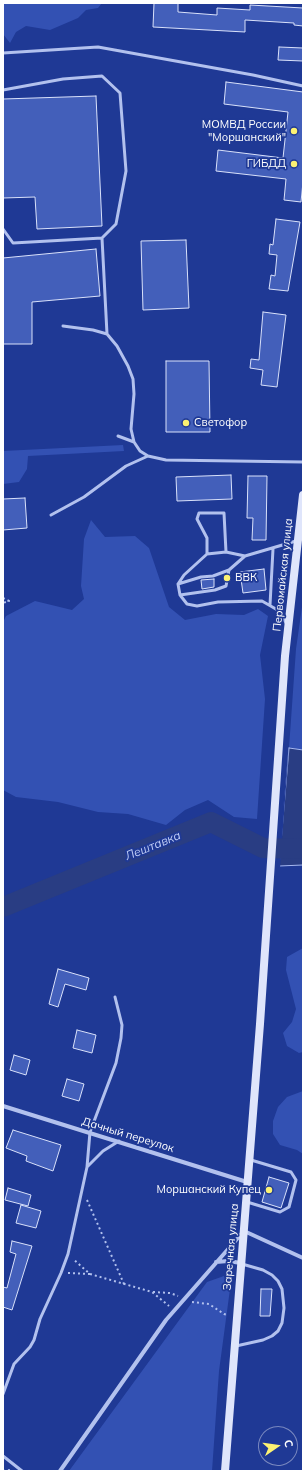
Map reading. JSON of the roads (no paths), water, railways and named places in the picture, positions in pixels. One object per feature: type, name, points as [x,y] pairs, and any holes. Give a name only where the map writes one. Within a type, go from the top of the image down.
[{"type":"main road","name":"Первомайская улица","points":[[260,1024],[285,656],[303,495]]},
{"type":"main road","name":"Заречная улица","points":[[235,1346],[260,1024]]},
{"type":"main road","points":[[225,1471],[235,1346]]},
{"type":"street","name":"Дачный переулок","points":[[3,1106],[248,1182]]},
{"type":"street","points":[[60,1471],[94,1421],[174,1311],[244,1232],[303,1258]]},
{"type":"street","points":[[216,1262],[241,1264]]},
{"type":"lane","points":[[3,53],[98,47],[253,75],[303,86]]},
{"type":"lane","points":[[3,90],[63,79],[102,76],[120,94],[126,171],[116,224],[102,238],[13,243],[3,229]]},
{"type":"lane","points":[[102,238],[107,334]]},
{"type":"lane","points":[[63,326],[93,330],[107,334],[117,346],[133,379],[134,394],[131,430],[134,442],[140,451],[148,456],[166,460],[303,462]]},
{"type":"lane","points":[[118,436],[134,442]]},
{"type":"lane","points":[[50,515],[84,497],[126,466],[148,456]]},
{"type":"lane","points":[[207,554],[206,538],[197,519],[199,513],[224,513],[226,552]]},
{"type":"lane","points":[[178,584],[201,577],[213,576],[228,570],[245,556],[273,549],[298,540]]},
{"type":"lane","points":[[270,605],[273,549]]},
{"type":"lane","points":[[245,556],[226,552],[207,554],[184,575],[178,584],[180,595],[187,604],[197,606],[218,602],[262,601],[281,612],[288,626]]},
{"type":"lane","points":[[180,595],[214,590],[226,586],[228,570]]},
{"type":"lane","points":[[3,1394],[14,1364],[30,1347],[34,1340],[40,1319],[62,1273],[68,1254],[86,1167],[90,1132],[116,1062],[121,1038],[122,1025],[120,1012],[115,997]]},
{"type":"lane","points":[[86,1167],[103,1152],[119,1141]]},
{"type":"lane","points":[[246,1202],[280,1212],[289,1207],[296,1180],[291,1172],[249,1160]]},
{"type":"lane","points":[[235,1346],[263,1340],[272,1336],[278,1331],[282,1323],[284,1308],[282,1289],[278,1281],[272,1275],[263,1270],[241,1264]]},
{"type":"lane","points":[[3,1456],[22,1471]]},
{"type":"waterway","name":"Лештавка","points":[[3,907],[211,822],[263,848],[303,849]]},
{"type":"place","name":"МОМВД России \"Моршанский\"","points":[[294,131]]},
{"type":"place","name":"ГИБДД","points":[[294,164]]},
{"type":"place","name":"Светофор","points":[[186,423]]},
{"type":"place","name":"ВВК","points":[[227,578]]},
{"type":"place","name":"Моршанский Купец","points":[[269,1190]]}]
